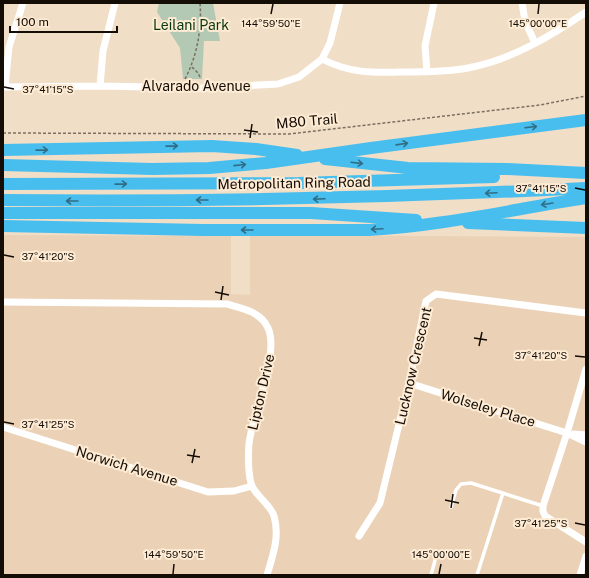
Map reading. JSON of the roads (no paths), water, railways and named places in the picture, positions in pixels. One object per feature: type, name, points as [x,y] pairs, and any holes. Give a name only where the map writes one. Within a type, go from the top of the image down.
[{"type":"highway","points":[[3,166],[173,169],[209,168],[266,163],[586,120]]},
{"type":"highway","points":[[3,150],[212,146],[256,149],[353,163],[408,168],[507,170],[586,174]]},
{"type":"highway","name":"Metropolitan Ring Road","points":[[3,184],[68,185],[306,182],[586,174]]},
{"type":"highway","name":"Metropolitan Ring Road","points":[[3,200],[297,200],[586,188]]},
{"type":"highway","points":[[3,226],[203,230],[369,230],[476,217],[586,198]]},
{"type":"highway","points":[[3,213],[311,213],[519,226],[586,228]]},
{"type":"highway","points":[[3,220],[268,220],[383,218]]},
{"type":"street","points":[[4,87],[9,47],[23,3]]},
{"type":"street","points":[[100,86],[103,51],[115,3]]},
{"type":"street","points":[[340,3],[330,43],[324,56],[349,70],[370,73],[427,72],[468,68],[504,58],[565,27],[586,12]]},
{"type":"street","points":[[427,72],[425,46],[434,3]]},
{"type":"street","points":[[522,3],[525,21],[535,43]]},
{"type":"street","name":"Alvarado Avenue","points":[[4,87],[183,86],[199,88],[278,84],[299,77],[324,56]]},
{"type":"street","name":"Lucknow Crescent","points":[[359,536],[380,503],[409,383],[426,302],[436,294],[586,313]]},
{"type":"street","name":"Lipton Drive","points":[[3,302],[227,304],[244,308],[258,316],[268,328],[272,350],[249,443],[248,465],[252,486],[273,514],[277,530],[275,550],[267,575]]},
{"type":"street","points":[[586,369],[543,506],[543,511],[550,520],[586,542]]},
{"type":"street","name":"Wolseley Place","points":[[409,383],[567,433],[586,442]]},
{"type":"street","name":"Norwich Avenue","points":[[3,427],[208,492],[234,491],[252,486]]},
{"type":"street","name":"Wolseley Place","points":[[567,433],[586,435]]},
{"type":"street","points":[[580,575],[586,556]]},
{"type":"lane","points":[[451,507],[456,490],[461,484],[471,483],[543,506]]},
{"type":"lane","points":[[477,575],[503,493]]},
{"type":"lane","points":[[431,575],[437,553]]},
{"type":"park label","name":"Leilani Park","points":[[191,25]]}]
